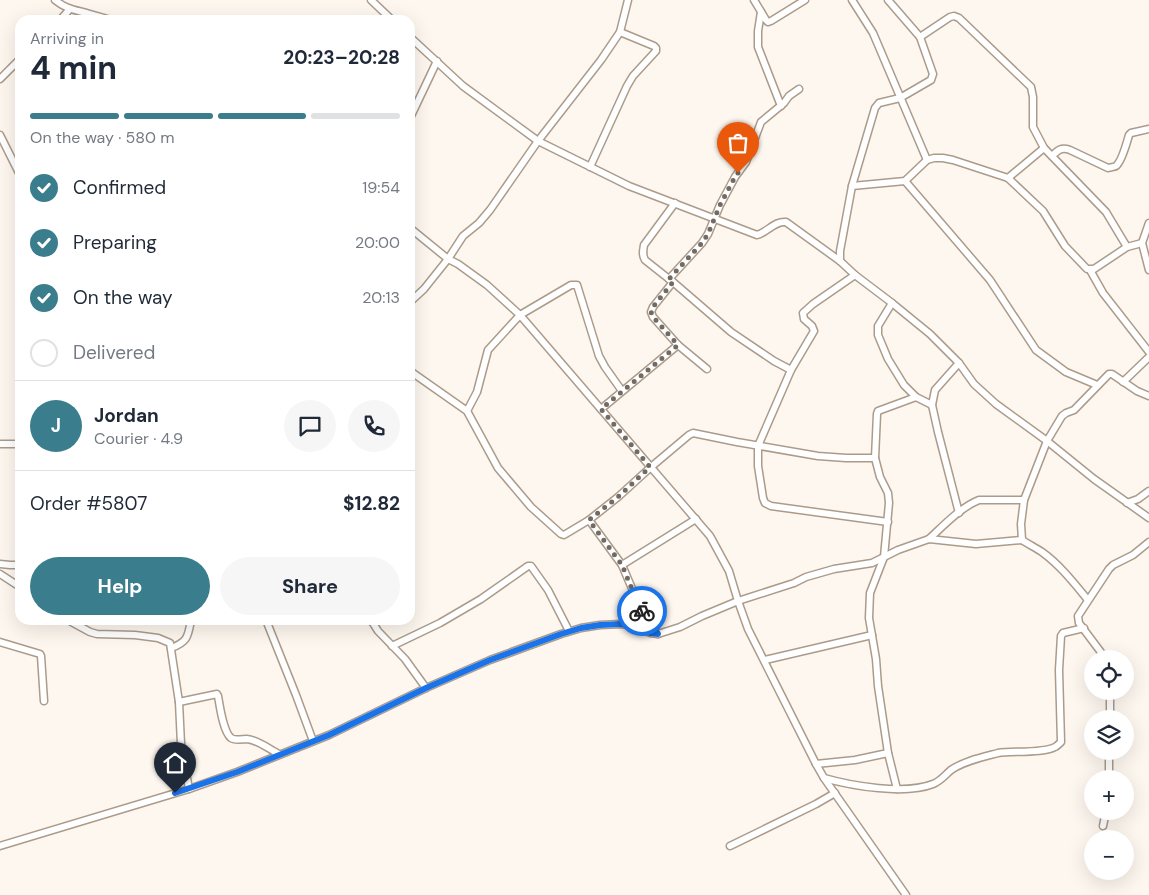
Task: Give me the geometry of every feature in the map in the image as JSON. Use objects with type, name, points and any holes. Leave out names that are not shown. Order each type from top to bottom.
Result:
[{"type":"street","points":[[55,0],[62,6],[94,15]]},
{"type":"street","points":[[371,0],[387,15]]},
{"type":"street","points":[[415,297],[448,259],[463,236],[490,210],[538,141],[601,60],[620,32],[628,0]]},
{"type":"street","points":[[754,0],[768,22],[805,0]]},
{"type":"street","points":[[852,0],[873,33],[927,160]]},
{"type":"street","points":[[840,261],[852,186],[875,108],[880,103],[900,98],[933,78],[920,37],[888,0]]},
{"type":"street","points":[[65,15],[70,9]]},
{"type":"street","points":[[761,12],[758,47],[781,106]]},
{"type":"street","points":[[920,37],[950,17],[959,18],[1031,87],[1033,126],[1044,148],[1106,212],[1127,247]]},
{"type":"street","points":[[590,167],[627,86],[656,51],[654,46],[620,32]]},
{"type":"street","points":[[415,41],[463,86],[538,141],[590,167],[629,186],[758,235],[778,222],[786,222],[840,261],[930,334],[959,363],[974,384],[996,404],[1047,441],[1094,479],[1149,518]]},
{"type":"street","points":[[415,107],[436,61]]},
{"type":"street","points":[[0,79],[15,63]]},
{"type":"street","points":[[707,369],[678,345],[653,317],[651,312],[671,280],[702,243],[735,177],[746,162],[760,122],[799,89]]},
{"type":"street","points":[[1052,156],[1059,149],[1064,148],[1108,168],[1112,167],[1117,165],[1129,134],[1149,129]]},
{"type":"street","points":[[1138,132],[1149,135]]},
{"type":"street","points":[[0,135],[15,165]]},
{"type":"street","points":[[1008,178],[1044,148]]},
{"type":"street","points":[[852,186],[905,181],[927,160],[942,158],[1008,178],[1043,211],[1065,246],[1086,269],[1090,270],[1102,292],[1149,352]]},
{"type":"street","points":[[905,181],[990,280],[1036,350],[1066,372],[1097,385]]},
{"type":"street","points":[[674,203],[644,245],[643,256],[645,260],[731,332],[791,370]]},
{"type":"street","points":[[1149,223],[1142,243],[1149,270]]},
{"type":"street","points":[[415,232],[448,259],[487,285],[520,315],[710,536],[729,570],[748,629],[816,764],[906,895]]},
{"type":"street","points":[[1090,270],[1127,247],[1142,243]]},
{"type":"street","points":[[855,275],[803,313],[804,319],[814,330],[791,370],[758,446],[758,466],[763,498],[765,503],[771,506],[888,522]]},
{"type":"street","points":[[467,411],[477,392],[488,350],[520,315],[574,284],[577,286],[599,356],[622,391]]},
{"type":"street","points":[[892,303],[878,326],[878,335],[888,359],[904,385],[916,397],[932,405]]},
{"type":"street","points":[[601,409],[678,345]]},
{"type":"street","points":[[1123,382],[1149,357]]},
{"type":"street","points":[[959,363],[935,390],[932,405],[959,513]]},
{"type":"street","points":[[1022,540],[1021,524],[1024,500],[1047,441],[1062,416],[1074,410],[1108,374],[1112,374],[1137,391],[1149,396]]},
{"type":"street","points":[[415,375],[467,411],[498,468],[532,507],[564,535],[589,520],[689,434],[693,433],[818,456],[875,458]]},
{"type":"street","points":[[897,789],[888,753],[869,618],[870,593],[884,557],[889,498],[880,477],[875,458],[878,411],[916,397]]},
{"type":"street","points":[[0,444],[15,444]]},
{"type":"street","points":[[1128,503],[1149,491]]},
{"type":"street","points":[[0,846],[237,772],[329,735],[426,688],[490,660],[569,631],[600,625],[621,624],[632,625],[650,633],[658,634],[680,627],[738,602],[819,573],[866,565],[898,550],[929,539],[959,513],[979,500],[1024,500]]},
{"type":"street","points":[[622,565],[696,519]]},
{"type":"street","points":[[589,520],[622,565],[639,606],[658,634]]},
{"type":"street","points":[[929,539],[976,544],[1022,540],[1042,552],[1057,565],[1088,600]]},
{"type":"street","points":[[1099,650],[1079,623],[1078,616],[1109,569],[1133,555],[1149,542]]},
{"type":"street","points":[[0,564],[15,566]]},
{"type":"street","points":[[392,646],[440,624],[481,599],[528,566],[531,566],[543,581],[569,631]]},
{"type":"street","points":[[1,577],[15,584]]},
{"type":"street","points":[[77,625],[97,634],[135,634],[170,643],[179,702],[181,744],[189,788]]},
{"type":"street","points":[[171,648],[180,645],[186,640],[190,625]]},
{"type":"street","points":[[268,625],[296,694],[312,741]]},
{"type":"street","points":[[374,625],[405,659],[426,688]]},
{"type":"street","points":[[824,778],[849,784],[897,789],[924,787],[935,784],[952,770],[967,762],[983,757],[1001,753],[1054,748],[1060,742],[1059,670],[1061,636],[1063,633],[1084,628]]},
{"type":"street","points":[[765,660],[872,635]]},
{"type":"street","points":[[0,642],[40,654],[44,701]]},
{"type":"street","points":[[179,702],[217,694],[226,730],[231,738],[248,739],[279,754]]},
{"type":"street","points":[[816,764],[855,760],[888,753]]},
{"type":"street","points":[[730,846],[835,793]]},
{"type":"street","points":[[1103,826],[1104,820]]},
{"type":"way so far","points":[[642,611],[622,565],[589,520],[618,497],[650,467],[601,409],[678,345],[653,317],[651,312],[673,282],[669,279],[708,234],[720,205],[738,173]]},
{"type":"route","points":[[175,793],[237,772],[329,735],[426,688],[490,660],[561,634],[581,628],[621,624],[632,625],[650,633],[658,634],[642,611]]}]
